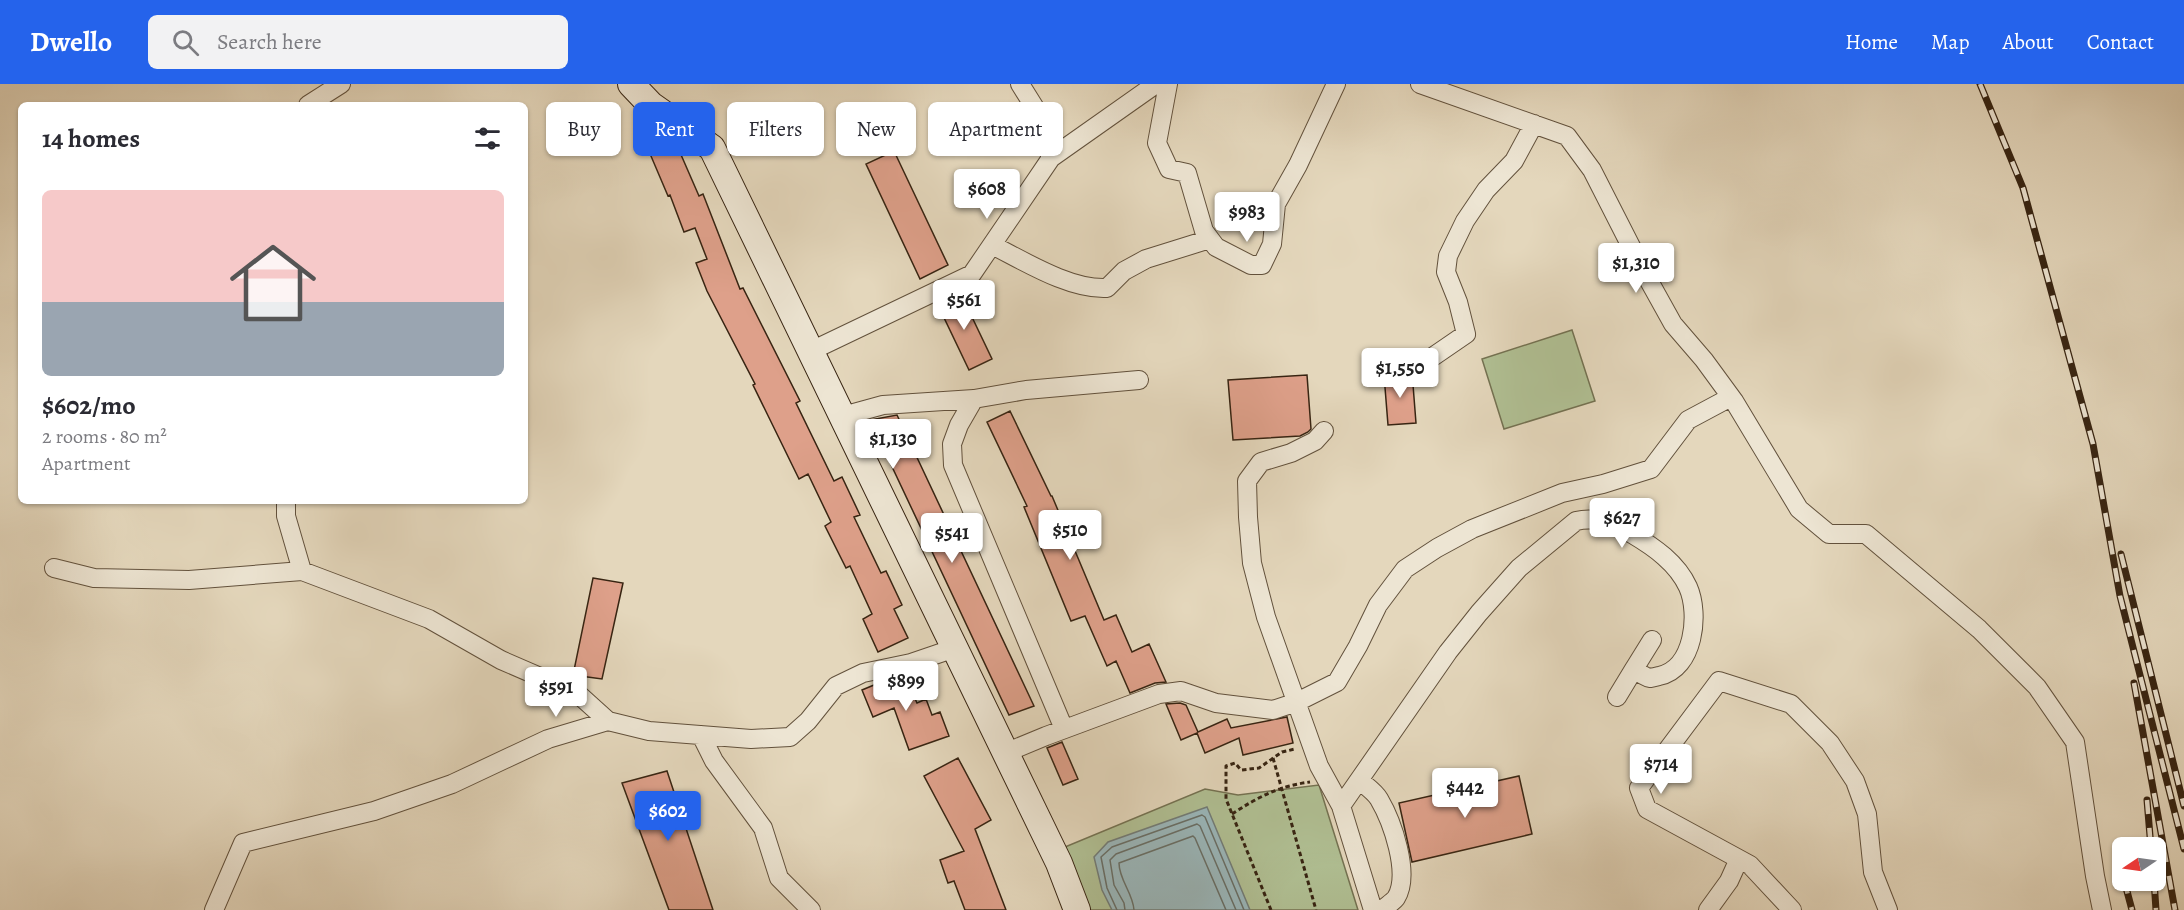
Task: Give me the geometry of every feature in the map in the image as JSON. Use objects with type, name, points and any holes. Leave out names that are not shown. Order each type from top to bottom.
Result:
[{"type":"street","points":[[313,102],[341,84]]},
{"type":"street","points":[[631,84],[651,105],[712,148],[1059,863],[1077,910]]},
{"type":"street","points":[[1020,84],[1035,108],[1051,158]]},
{"type":"street","points":[[811,351],[972,274],[1051,158],[1156,84]]},
{"type":"street","points":[[1168,84],[1156,143],[1169,169],[1187,173],[1204,231],[1216,247],[1251,265],[1262,265],[1272,244],[1276,204],[1298,165],[1336,84]]},
{"type":"street","points":[[1420,84],[1567,136],[1592,170],[1672,324],[1704,360],[1731,397],[1799,509],[1829,534],[1866,534],[1979,629],[2037,687],[2075,742],[2102,910]]},
{"type":"street","points":[[1383,364],[1431,358],[1466,334],[1458,302],[1446,272],[1448,256],[1465,221],[1486,190],[1514,161],[1534,124]]},
{"type":"street","points":[[992,245],[1052,275],[1095,288],[1107,288],[1124,271],[1146,259],[1210,238]]},
{"type":"street","points":[[843,416],[883,405],[974,399],[1026,390],[1139,381]]},
{"type":"street","points":[[1005,753],[1159,694],[1181,691],[1216,703],[1273,710],[1297,702],[1337,682],[1378,606],[1405,569],[1472,529],[1562,493],[1603,484],[1652,469],[1688,420],[1731,397]]},
{"type":"street","points":[[974,399],[959,425],[952,444],[953,465],[1064,729]]},
{"type":"street","points":[[1324,431],[1315,441],[1291,453],[1261,462],[1247,482],[1252,563],[1266,617],[1323,773],[1341,806],[1373,910]]},
{"type":"street","points":[[286,504],[286,516],[302,571]]},
{"type":"street","points":[[1341,806],[1448,652],[1479,613],[1519,568],[1576,521],[1588,518],[1597,519],[1642,539],[1666,558],[1681,574],[1688,588],[1694,605],[1694,620],[1691,639],[1680,663],[1675,670],[1666,675],[1650,678],[1634,669]]},
{"type":"street","points":[[54,568],[94,578],[189,580],[302,571],[429,619],[501,660],[577,693],[608,721],[649,731],[751,740],[790,737],[808,721],[836,686],[863,673],[911,663],[955,648]]},
{"type":"street","points":[[1617,697],[1652,640]]},
{"type":"street","points":[[1792,910],[1750,865],[1647,809],[1638,788],[1719,681],[1791,704],[1830,743],[1856,781],[1867,814],[1873,872],[1888,910]]},
{"type":"street","points":[[214,910],[243,843],[374,811],[452,784],[548,739],[608,721]]},
{"type":"street","points":[[701,735],[714,761],[763,828],[779,878],[811,910]]},
{"type":"street","points":[[1359,780],[1378,797],[1396,839],[1401,862],[1401,880],[1396,898],[1382,910]]},
{"type":"street","points":[[1708,910],[1729,881],[1739,859]]},
{"type":"path","points":[[1232,814],[1249,802],[1281,787],[1323,773],[1298,748],[1282,752],[1259,768],[1241,770],[1235,763],[1226,766],[1226,799],[1232,814],[1271,910]]},
{"type":"path","points":[[1273,758],[1316,910]]},
{"type":"green space","points":[[1572,330],[1595,401],[1504,429],[1482,359]]},
{"type":"green space","points":[[1319,785],[1358,910],[1077,910],[1065,847],[1205,789],[1238,795]]},
{"type":"water","points":[[1207,807],[1250,910],[1112,910],[1102,890],[1094,857],[1108,842]]},
{"type":"building","points":[[651,156],[682,156],[699,196],[703,194],[740,289],[743,288],[800,401],[796,403],[834,481],[842,477],[860,515],[854,517],[881,573],[886,571],[902,605],[894,609],[908,638],[878,652],[863,619],[872,614],[850,566],[846,568],[825,526],[831,522],[808,474],[799,479],[753,385],[755,384],[707,291],[696,263],[707,259],[695,228],[684,232],[670,195],[668,196]]},
{"type":"building","points":[[883,156],[896,156],[948,265],[920,279],[866,164]]},
{"type":"building","points":[[960,292],[992,359],[969,370],[937,303]]},
{"type":"building","points":[[1412,372],[1416,423],[1388,425],[1384,375]]},
{"type":"building","points":[[1307,375],[1311,429],[1308,432],[1300,436],[1233,440],[1228,380]]},
{"type":"building","points":[[1010,411],[1052,496],[1104,620],[1116,615],[1132,652],[1149,644],[1166,682],[1155,683],[1130,693],[1116,661],[1107,666],[1085,616],[1071,621],[1024,507],[1027,506],[987,422]]},
{"type":"building","points":[[897,415],[1034,706],[1009,715],[870,420]]},
{"type":"building","points":[[593,578],[623,583],[602,679],[573,675]]},
{"type":"building","points":[[905,676],[917,703],[926,699],[932,715],[940,712],[949,736],[909,750],[894,708],[873,717],[862,690],[886,680]]},
{"type":"building","points":[[1166,704],[1186,705],[1198,732],[1227,719],[1231,728],[1287,717],[1293,743],[1243,755],[1239,738],[1205,753],[1197,733],[1181,740]]},
{"type":"building","points":[[1062,742],[1078,779],[1063,785],[1047,748]]},
{"type":"building","points":[[958,758],[991,820],[975,829],[1006,910],[965,910],[954,881],[948,883],[940,860],[964,851],[924,776]]},
{"type":"building","points":[[667,771],[713,910],[669,910],[622,783]]},
{"type":"building","points":[[1519,776],[1532,834],[1412,862],[1399,803]]},
{"type":"railway","points":[[1980,84],[2023,188],[2093,444],[2120,596],[2184,849]]},
{"type":"railway","points":[[2121,554],[2184,806]]},
{"type":"railway","points":[[2134,683],[2175,910]]},
{"type":"railway","points":[[2147,800],[2150,837]]},
{"type":"railway","points":[[2127,891],[2132,910]]},
{"type":"railway","points":[[2155,891],[2156,910]]}]
